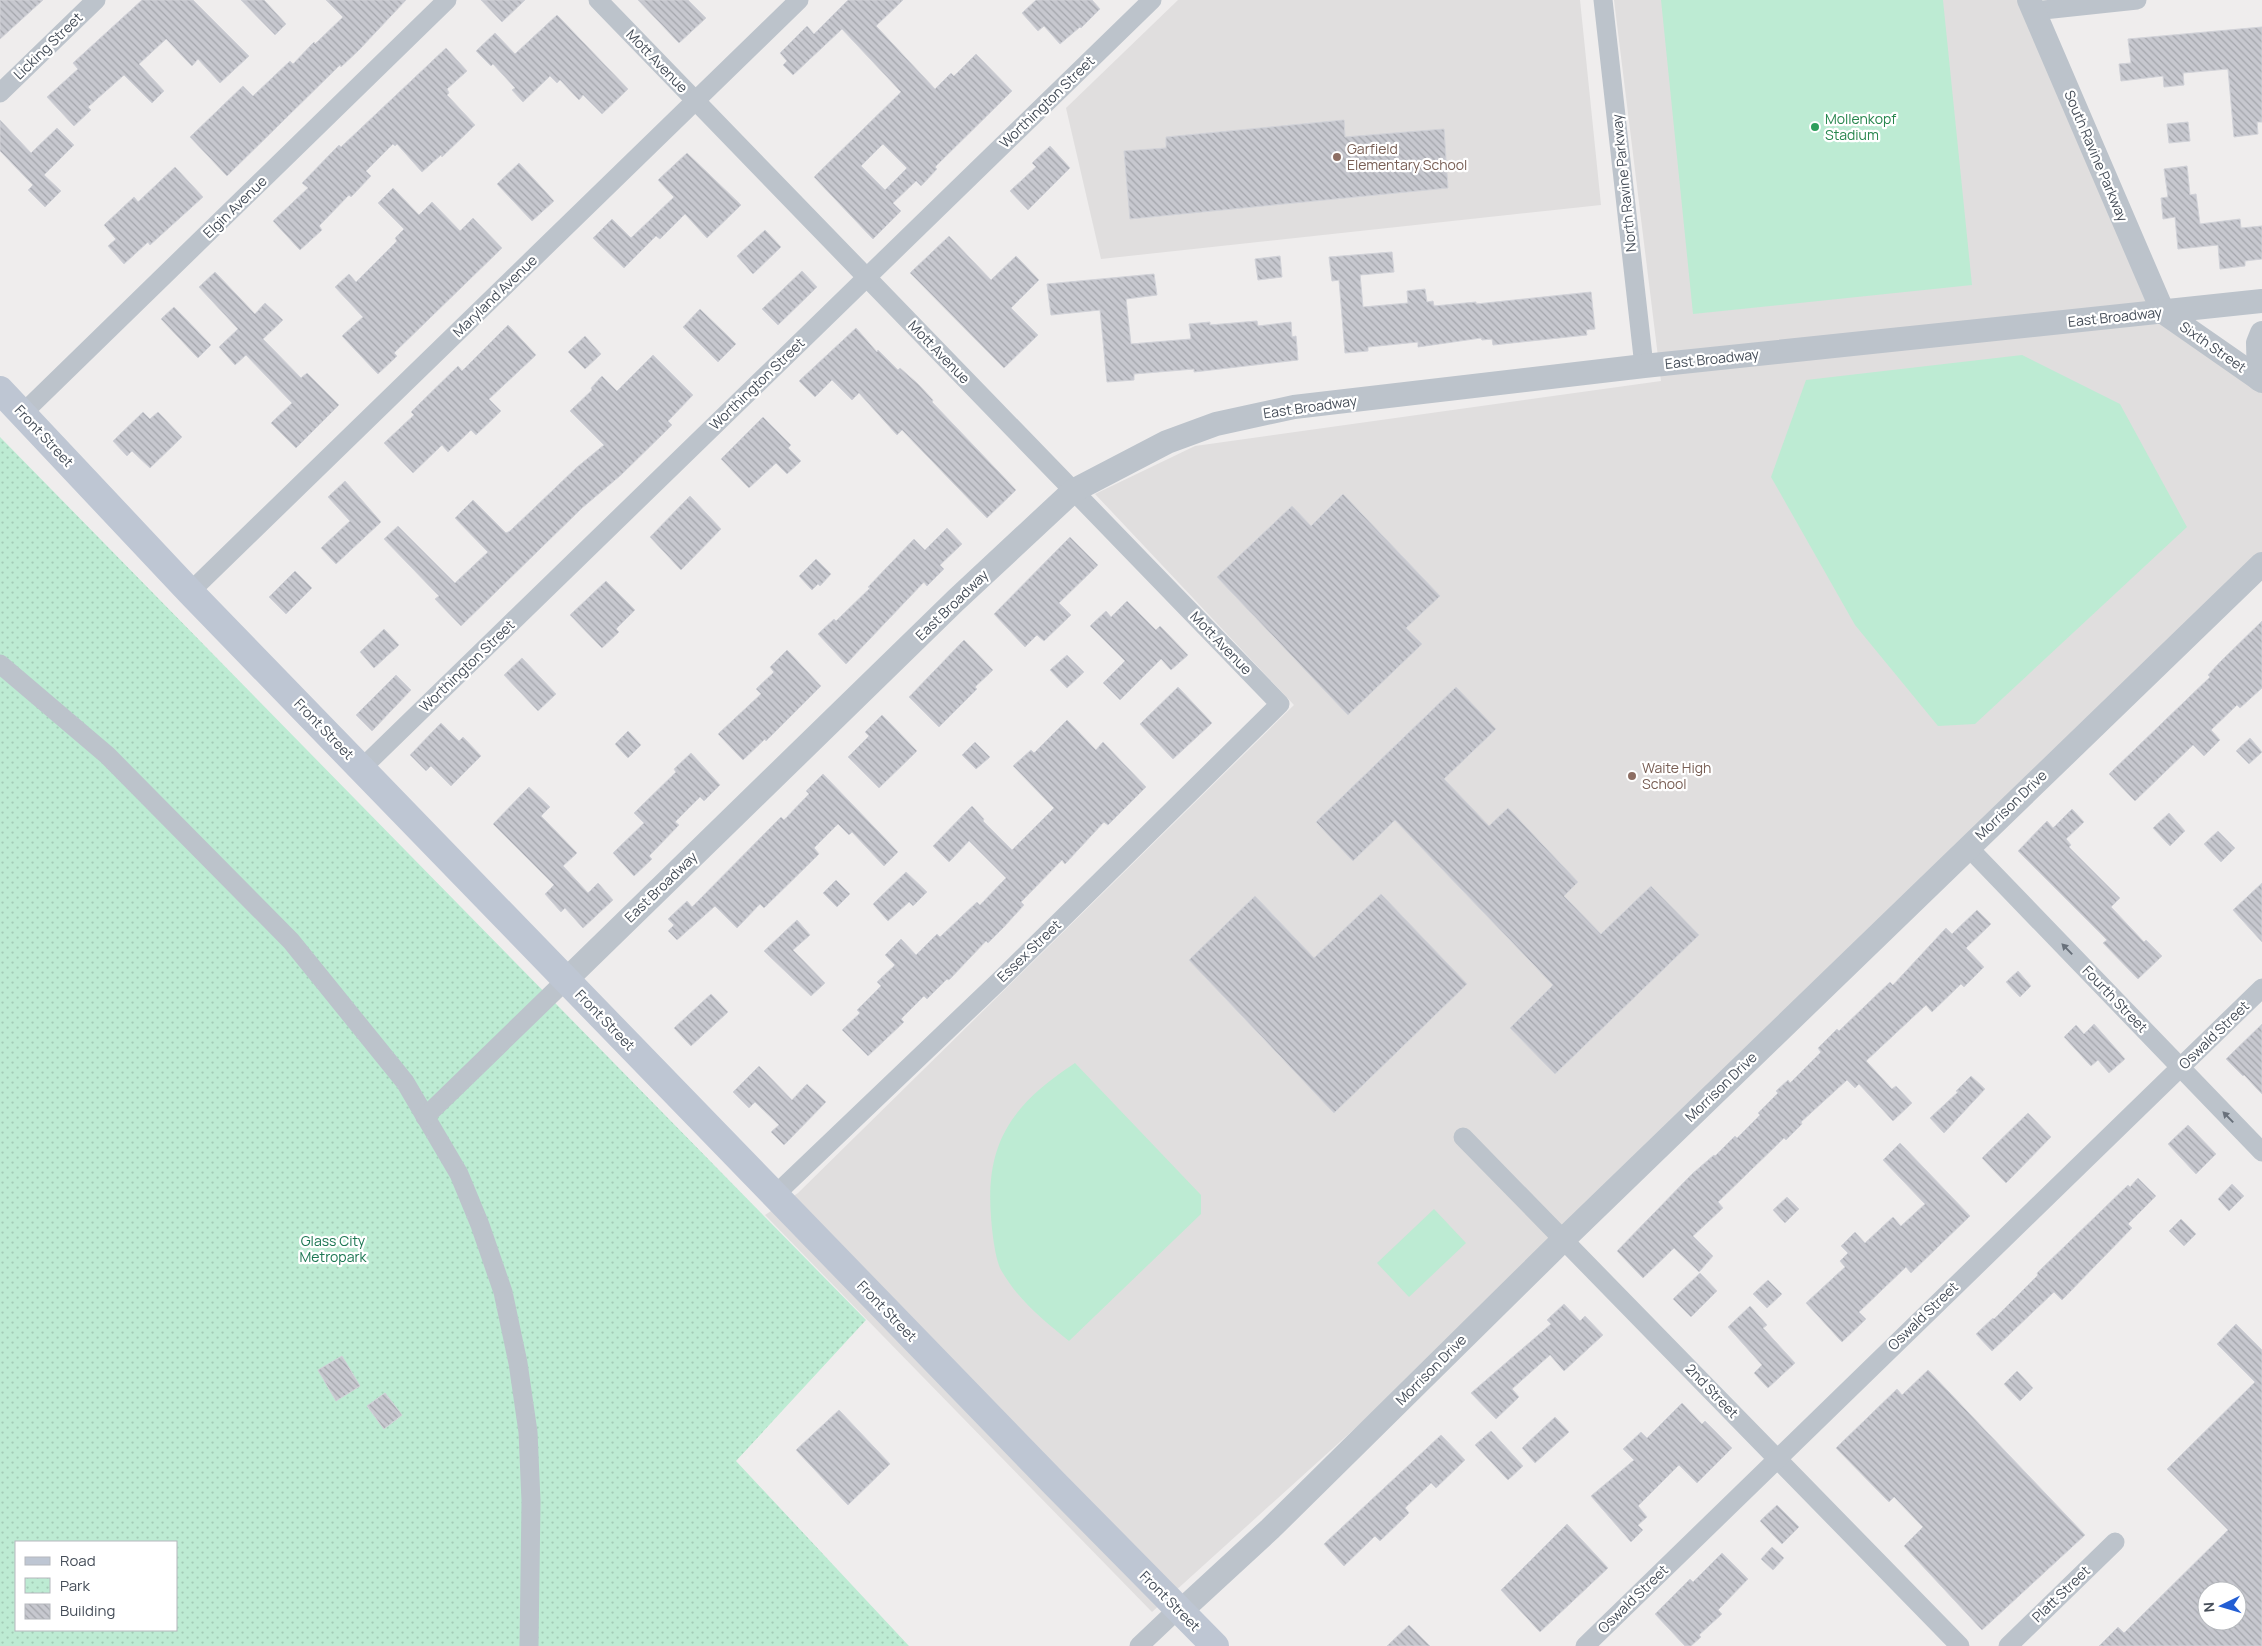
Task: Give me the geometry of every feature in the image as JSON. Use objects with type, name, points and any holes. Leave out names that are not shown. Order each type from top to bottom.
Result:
[{"type":"main road","name":"Front Street","points":[[0,390],[190,592],[776,1194],[1055,1484],[1216,1646]]},
{"type":"street","name":"Licking Street","points":[[0,93],[96,0]]},
{"type":"street","name":"Elgin Avenue","points":[[23,413],[447,0]]},
{"type":"street","name":"Mott Avenue","points":[[598,0],[1280,704]]},
{"type":"street","name":"Maryland Avenue","points":[[190,592],[799,0]]},
{"type":"street","name":"Worthington Street","points":[[362,768],[1152,0]]},
{"type":"street","name":"North Ravine Parkway","points":[[1604,0],[1644,366]]},
{"type":"street","points":[[2031,6],[2136,0]]},
{"type":"street","name":"South Ravine Parkway","points":[[2031,6],[2163,312]]},
{"type":"street","name":"East Broadway","points":[[566,980],[956,600],[1073,491],[1167,442],[1216,424],[1294,407],[1644,366],[2262,301]]},
{"type":"street","name":"Sixth Street","points":[[2163,312],[2260,380]]},
{"type":"street","points":[[2260,380],[2258,343],[2262,333]]},
{"type":"street","name":"Morrison Drive","points":[[1179,1610],[1270,1529],[1564,1239],[2262,564]]},
{"type":"street","points":[[0,664],[106,755],[291,941],[405,1082],[459,1174],[480,1226],[503,1292],[518,1363],[528,1432],[531,1501],[529,1646]]},
{"type":"street","name":"Essex Street","points":[[776,1194],[999,981],[1280,704]]},
{"type":"street","name":"Fourth Street","points":[[1968,847],[2262,1152]]},
{"type":"street","points":[[425,1117],[566,980]]},
{"type":"street","name":"Oswald Street","points":[[1585,1646],[2262,988]]},
{"type":"street","name":"2nd Street","points":[[1463,1137],[1960,1646]]},
{"type":"street","name":"Platt Street","points":[[2008,1646],[2115,1542]]},
{"type":"street","points":[[1139,1646],[1179,1610]]},
{"type":"shaded area","name":"Garfield Elementary School","points":[[1178,0],[1580,0],[1601,205],[1101,259],[1066,108]]},
{"type":"shaded area","name":"Waite High School","points":[[1614,0],[2029,0],[2163,312],[2262,381],[2262,564],[1564,1239],[1152,1612],[765,1215],[798,1193],[1294,705],[1095,494],[1195,446],[1661,381]]},
{"type":"green space","name":"Mollenkopf Stadium","points":[[1661,0],[1943,0],[1972,285],[1693,314]]},
{"type":"green space","points":[[2022,355],[2120,404],[2187,527],[1975,724],[1938,726],[1855,625],[1771,477],[1806,380]]},
{"type":"green space","name":"Glass City Metropark","points":[[0,437],[866,1320],[736,1461],[909,1646],[0,1646]]},
{"type":"green space","points":[[1075,1063],[1201,1195],[1201,1214],[1069,1341],[1023,1300],[1001,1270],[993,1237],[990,1190],[993,1167],[999,1146],[1008,1127],[1035,1094],[1053,1078]]},
{"type":"green space","points":[[1434,1209],[1466,1243],[1409,1297],[1377,1263]]},
{"type":"building","points":[[0,0],[43,0],[0,39]]},
{"type":"building","points":[[142,0],[193,0],[249,56],[220,83],[198,59],[192,66],[166,39],[139,64],[164,91],[152,103],[124,75],[88,107],[91,110],[74,126],[47,97],[78,69],[73,63]]},
{"type":"building","points":[[241,0],[264,0],[286,24],[275,35]]},
{"type":"building","points":[[326,0],[406,0],[359,50],[341,67],[340,65],[227,176],[190,137],[243,86],[253,96],[290,61],[293,64],[314,42],[315,44],[343,17]]},
{"type":"building","points":[[481,0],[525,0],[502,22]]},
{"type":"building","points":[[638,0],[688,0],[706,18],[679,43]]},
{"type":"building","points":[[848,0],[903,0],[876,26],[935,89],[951,73],[954,76],[976,54],[1012,91],[935,167],[937,169],[921,186],[916,181],[893,203],[901,211],[873,239],[814,177],[901,92],[842,29],[793,75],[783,65],[787,61],[780,53],[807,26],[814,34]],"holes":[[[883,144],[907,168],[885,190],[861,166]]]},
{"type":"building","points":[[1036,0],[1092,0],[1100,9],[1081,28],[1060,44],[1044,26],[1038,31],[1022,13]]},
{"type":"building","points":[[557,15],[628,89],[602,114],[583,95],[579,100],[560,80],[557,83],[550,76],[523,102],[512,90],[515,88],[493,64],[491,66],[476,51],[495,33],[515,54]]},
{"type":"building","points":[[2262,27],[2262,122],[2257,122],[2258,134],[2234,137],[2228,69],[2183,73],[2184,85],[2164,87],[2163,76],[2121,81],[2119,64],[2131,63],[2128,39]]},
{"type":"building","points":[[446,48],[467,71],[447,89],[449,93],[447,95],[475,125],[442,157],[441,155],[422,172],[397,144],[395,146],[393,144],[366,171],[371,176],[351,197],[349,195],[319,226],[322,230],[300,250],[273,221],[308,188],[302,183],[339,145],[341,147]]},
{"type":"building","points":[[0,120],[31,153],[57,128],[74,145],[44,175],[61,191],[45,207],[28,190],[33,185],[0,151]]},
{"type":"building","points":[[1344,120],[1345,137],[1444,129],[1448,188],[1130,219],[1124,151],[1166,148],[1166,137]]},
{"type":"building","points":[[2188,122],[2190,141],[2169,143],[2167,124]]},
{"type":"building","points":[[1050,146],[1070,168],[1028,210],[1010,191],[1036,167],[1032,163]]},
{"type":"building","points":[[687,153],[741,205],[707,238],[685,214],[660,239],[656,236],[624,268],[593,238],[612,219],[631,238],[674,197],[658,180]]},
{"type":"building","points":[[519,163],[554,201],[532,221],[497,184]]},
{"type":"building","points":[[2187,166],[2190,195],[2196,194],[2200,224],[2240,219],[2241,228],[2262,226],[2262,259],[2245,261],[2245,266],[2220,269],[2218,245],[2178,249],[2175,217],[2163,219],[2161,198],[2168,197],[2164,169]]},
{"type":"building","points":[[175,167],[203,197],[150,245],[148,242],[124,264],[108,246],[116,239],[104,225],[134,197],[138,202]]},
{"type":"building","points":[[393,188],[419,215],[432,202],[460,231],[473,218],[502,248],[394,353],[397,356],[378,374],[342,336],[363,317],[335,287],[349,274],[356,282],[397,241],[395,238],[404,229],[378,203]]},
{"type":"building","points":[[765,230],[781,247],[753,274],[737,256]]},
{"type":"building","points":[[949,236],[991,280],[1016,256],[1039,280],[1011,308],[1038,335],[1004,368],[910,273]]},
{"type":"building","points":[[1392,252],[1394,272],[1360,275],[1363,307],[1408,303],[1407,291],[1425,289],[1427,302],[1433,301],[1434,306],[1476,302],[1476,304],[1591,292],[1595,329],[1586,330],[1587,335],[1493,345],[1492,339],[1482,340],[1481,338],[1418,347],[1418,342],[1368,347],[1368,351],[1345,353],[1339,280],[1332,281],[1329,257]]},
{"type":"building","points":[[1280,256],[1282,277],[1258,280],[1255,259]]},
{"type":"building","points":[[802,271],[817,287],[778,325],[762,309]]},
{"type":"building","points":[[215,272],[255,314],[265,303],[283,320],[263,339],[301,378],[307,373],[339,405],[296,448],[271,423],[292,403],[246,355],[235,365],[219,347],[238,329],[199,287]]},
{"type":"building","points":[[1154,274],[1157,295],[1126,299],[1131,344],[1191,339],[1189,324],[1210,322],[1210,325],[1257,321],[1258,326],[1291,322],[1292,337],[1296,336],[1298,360],[1194,372],[1194,369],[1134,374],[1134,380],[1107,382],[1100,310],[1051,315],[1047,284]]},
{"type":"building","points":[[174,307],[211,345],[198,358],[161,319]]},
{"type":"building","points":[[700,309],[736,344],[718,362],[683,327]]},
{"type":"building","points":[[508,325],[536,355],[489,399],[501,411],[476,435],[471,430],[448,452],[442,445],[413,473],[384,443],[414,415],[411,412],[458,366],[462,371]]},
{"type":"building","points":[[856,328],[877,352],[878,350],[898,370],[900,368],[918,384],[933,400],[932,402],[1016,490],[987,518],[902,430],[897,435],[859,393],[852,400],[832,380],[815,397],[799,381]]},
{"type":"building","points":[[585,336],[601,354],[585,369],[568,352]]},
{"type":"building","points":[[653,355],[693,395],[668,421],[672,425],[621,475],[582,508],[461,626],[435,599],[439,596],[384,539],[398,526],[455,583],[488,552],[455,518],[473,500],[506,533],[510,531],[576,468],[604,445],[570,411],[592,390],[591,388],[602,376],[617,391]]},
{"type":"building","points":[[143,412],[150,419],[158,412],[182,437],[150,468],[132,451],[127,456],[113,441]]},
{"type":"building","points":[[763,417],[791,445],[788,448],[801,461],[787,474],[776,463],[749,488],[721,459]]},
{"type":"building","points":[[345,481],[381,522],[336,564],[321,548],[350,521],[328,497]]},
{"type":"building","points":[[1343,494],[1440,596],[1406,628],[1422,644],[1348,715],[1217,577],[1292,506],[1311,526]]},
{"type":"building","points":[[690,496],[721,529],[681,570],[650,537]]},
{"type":"building","points":[[947,528],[962,544],[940,565],[944,569],[927,586],[924,582],[846,664],[818,634],[834,619],[836,621],[870,588],[868,587],[914,539],[925,550]]},
{"type":"building","points":[[1070,537],[1098,565],[1059,603],[1071,615],[1044,641],[1037,635],[1025,647],[994,614]]},
{"type":"building","points":[[816,559],[831,574],[820,586],[818,584],[812,590],[799,576]]},
{"type":"building","points":[[295,571],[312,588],[286,614],[269,597]]},
{"type":"building","points":[[606,581],[635,610],[616,629],[619,632],[602,648],[570,615]]},
{"type":"building","points":[[1127,601],[1156,630],[1160,626],[1188,655],[1171,670],[1161,659],[1120,700],[1103,683],[1125,661],[1090,626],[1106,611],[1111,617]]},
{"type":"building","points":[[2262,621],[2262,688],[2240,708],[2237,705],[2211,730],[2220,740],[2204,756],[2193,745],[2135,801],[2109,774],[2210,677],[2208,675],[2220,662]]},
{"type":"building","points":[[384,629],[399,645],[374,668],[360,652]]},
{"type":"building","points":[[964,640],[993,670],[939,727],[909,697]]},
{"type":"building","points":[[787,650],[821,686],[766,741],[765,739],[743,760],[718,734],[761,694],[756,689],[774,672],[770,667]]},
{"type":"building","points":[[1067,655],[1084,672],[1067,688],[1050,670]]},
{"type":"building","points":[[522,658],[556,694],[538,711],[504,675]]},
{"type":"building","points":[[396,675],[411,690],[372,731],[356,715]]},
{"type":"building","points":[[1178,687],[1212,723],[1173,759],[1140,724]]},
{"type":"building","points":[[1456,687],[1496,729],[1444,779],[1489,826],[1508,808],[1578,882],[1564,896],[1601,934],[1651,886],[1699,935],[1555,1074],[1510,1028],[1553,985],[1395,820],[1353,861],[1316,822]]},
{"type":"building","points":[[882,715],[917,751],[879,788],[848,757],[869,736],[865,732]]},
{"type":"building","points":[[1067,720],[1096,750],[1103,742],[1146,787],[1108,825],[1104,822],[1065,864],[1062,860],[1021,902],[1024,905],[1003,928],[988,943],[986,941],[949,980],[947,979],[927,999],[924,996],[901,1019],[904,1022],[868,1056],[842,1030],[860,1013],[857,1010],[881,986],[877,982],[895,965],[885,955],[901,939],[916,955],[937,934],[940,937],[977,902],[980,905],[1006,878],[969,841],[949,862],[933,846],[972,806],[984,819],[983,821],[1012,850],[1054,808],[1013,766],[1031,750],[1034,753]]},
{"type":"building","points":[[441,723],[459,741],[463,737],[481,756],[451,786],[431,766],[426,771],[410,755]]},
{"type":"building","points":[[628,731],[641,745],[628,758],[615,744]]},
{"type":"building","points":[[2250,738],[2262,752],[2249,764],[2236,751]]},
{"type":"building","points":[[975,742],[990,757],[976,769],[962,755]]},
{"type":"building","points":[[691,753],[720,785],[704,801],[700,797],[675,822],[679,825],[649,856],[652,859],[634,876],[613,853],[644,823],[634,813],[676,772],[674,769]]},
{"type":"building","points":[[823,774],[898,852],[884,866],[852,832],[849,835],[838,824],[814,848],[819,854],[764,908],[760,904],[737,928],[715,906],[677,940],[668,931],[674,925],[668,919],[687,901],[692,907],[781,817],[784,820],[809,794],[806,791]]},
{"type":"building","points":[[529,787],[550,807],[541,816],[577,853],[563,866],[588,893],[598,883],[613,900],[583,928],[565,908],[561,912],[545,894],[554,885],[493,824]]},
{"type":"building","points":[[2072,809],[2084,822],[2066,839],[2071,845],[2069,847],[2120,898],[2111,907],[2144,942],[2146,940],[2162,956],[2138,979],[2103,943],[2107,940],[2018,851],[2047,821],[2053,828]]},
{"type":"building","points":[[2169,813],[2185,831],[2170,846],[2153,828]]},
{"type":"building","points":[[2218,831],[2235,848],[2221,862],[2204,844]]},
{"type":"building","points":[[906,872],[927,892],[913,906],[909,902],[888,921],[873,904]]},
{"type":"building","points":[[836,880],[850,894],[837,907],[823,893]]},
{"type":"building","points":[[2262,883],[2262,942],[2233,910]]},
{"type":"building","points":[[1381,894],[1467,984],[1334,1113],[1189,960],[1255,896],[1314,958]]},
{"type":"building","points":[[1977,910],[1991,924],[1966,948],[1984,967],[1964,987],[1961,984],[1932,1012],[1926,1005],[1866,1061],[1892,1089],[1896,1086],[1912,1103],[1893,1121],[1859,1084],[1855,1088],[1847,1080],[1801,1122],[1802,1124],[1786,1140],[1784,1138],[1718,1202],[1723,1208],[1693,1236],[1713,1256],[1699,1272],[1674,1248],[1643,1278],[1617,1251],[1692,1174],[1715,1156],[1735,1136],[1737,1138],[1760,1115],[1758,1113],[1778,1093],[1776,1091],[1788,1080],[1790,1083],[1821,1052],[1818,1048],[1837,1029],[1839,1031],[1890,982],[1893,985],[1946,928],[1952,934]]},
{"type":"building","points":[[797,920],[810,935],[793,950],[825,983],[811,996],[764,951]]},
{"type":"building","points":[[2018,971],[2031,986],[2020,997],[2006,982]]},
{"type":"building","points":[[711,994],[728,1012],[691,1046],[674,1028]]},
{"type":"building","points":[[2094,1024],[2125,1059],[2109,1073],[2098,1060],[2091,1066],[2064,1037],[2076,1025],[2084,1034]]},
{"type":"building","points":[[2262,1024],[2262,1094],[2226,1059]]},
{"type":"building","points":[[759,1066],[792,1100],[807,1084],[826,1102],[784,1145],[771,1132],[779,1125],[755,1102],[749,1108],[733,1092]]},
{"type":"building","points":[[1971,1076],[1985,1089],[1944,1133],[1930,1118],[1958,1092],[1956,1091]]},
{"type":"building","points":[[2028,1113],[2051,1137],[2006,1183],[1982,1158]]},
{"type":"building","points":[[2188,1125],[2216,1154],[2196,1174],[2168,1144]]},
{"type":"building","points":[[1900,1143],[1970,1216],[1911,1273],[1906,1267],[1859,1312],[1866,1319],[1842,1342],[1806,1303],[1845,1267],[1840,1261],[1848,1253],[1841,1246],[1855,1232],[1865,1243],[1893,1217],[1901,1226],[1925,1204],[1883,1160]]},
{"type":"building","points":[[2138,1178],[2156,1196],[2128,1224],[2132,1228],[2062,1300],[2054,1292],[1992,1351],[1976,1334],[1994,1319],[2038,1275],[2037,1273],[2128,1185],[2130,1187]]},
{"type":"building","points":[[2232,1184],[2244,1196],[2229,1211],[2218,1199]]},
{"type":"building","points":[[1787,1197],[1799,1209],[1785,1223],[1773,1210]]},
{"type":"building","points":[[2181,1219],[2196,1234],[2184,1246],[2169,1231]]},
{"type":"building","points":[[1700,1273],[1717,1291],[1691,1317],[1673,1299]]},
{"type":"building","points":[[1768,1280],[1782,1294],[1767,1308],[1753,1294]]},
{"type":"building","points":[[1564,1304],[1580,1321],[1585,1316],[1603,1335],[1564,1371],[1550,1355],[1512,1389],[1519,1397],[1496,1419],[1471,1393],[1551,1324],[1547,1320]]},
{"type":"building","points":[[1750,1306],[1767,1325],[1763,1328],[1795,1363],[1768,1388],[1754,1373],[1762,1365],[1728,1327]]},
{"type":"building","points":[[2236,1324],[2262,1350],[2262,1646],[2099,1646],[2118,1627],[2124,1633],[2228,1530],[2167,1469],[2255,1382],[2217,1344]]},
{"type":"building","points":[[342,1356],[360,1386],[336,1401],[318,1370]]},
{"type":"building","points":[[1928,1370],[2085,1535],[1982,1630],[1904,1546],[1923,1527],[1894,1497],[1889,1502],[1836,1448],[1897,1389],[1902,1395]]},
{"type":"building","points":[[2017,1371],[2033,1388],[2020,1401],[2004,1384]]},
{"type":"building","points":[[385,1393],[402,1415],[384,1429],[367,1406]]},
{"type":"building","points":[[1682,1403],[1702,1424],[1705,1421],[1732,1448],[1697,1483],[1679,1465],[1638,1506],[1647,1517],[1638,1525],[1643,1530],[1631,1542],[1591,1496],[1634,1460],[1623,1449],[1641,1432],[1647,1438]]},
{"type":"building","points":[[839,1410],[890,1464],[848,1505],[796,1450]]},
{"type":"building","points":[[1555,1417],[1569,1432],[1535,1463],[1522,1448]]},
{"type":"building","points":[[1491,1431],[1523,1466],[1508,1480],[1475,1445]]},
{"type":"building","points":[[1441,1435],[1465,1460],[1436,1488],[1431,1483],[1405,1508],[1409,1513],[1380,1541],[1375,1536],[1344,1566],[1324,1544]]},
{"type":"building","points":[[1777,1505],[1799,1527],[1782,1544],[1760,1521]]},
{"type":"building","points":[[1567,1524],[1608,1568],[1540,1632],[1501,1590]]},
{"type":"building","points":[[1772,1547],[1784,1558],[1773,1570],[1761,1559]]},
{"type":"building","points":[[1722,1553],[1748,1579],[1718,1610],[1722,1614],[1699,1635],[1701,1637],[1691,1646],[1685,1646],[1655,1614],[1690,1579],[1693,1582]]},
{"type":"building","points":[[1409,1625],[1430,1646],[1387,1646]]},
{"type":"place","name":"Mollenkopf Stadium","points":[[1815,127]]},
{"type":"place","name":"Garfield Elementary School","points":[[1337,157]]},
{"type":"place","name":"Waite High School","points":[[1632,776]]}]
